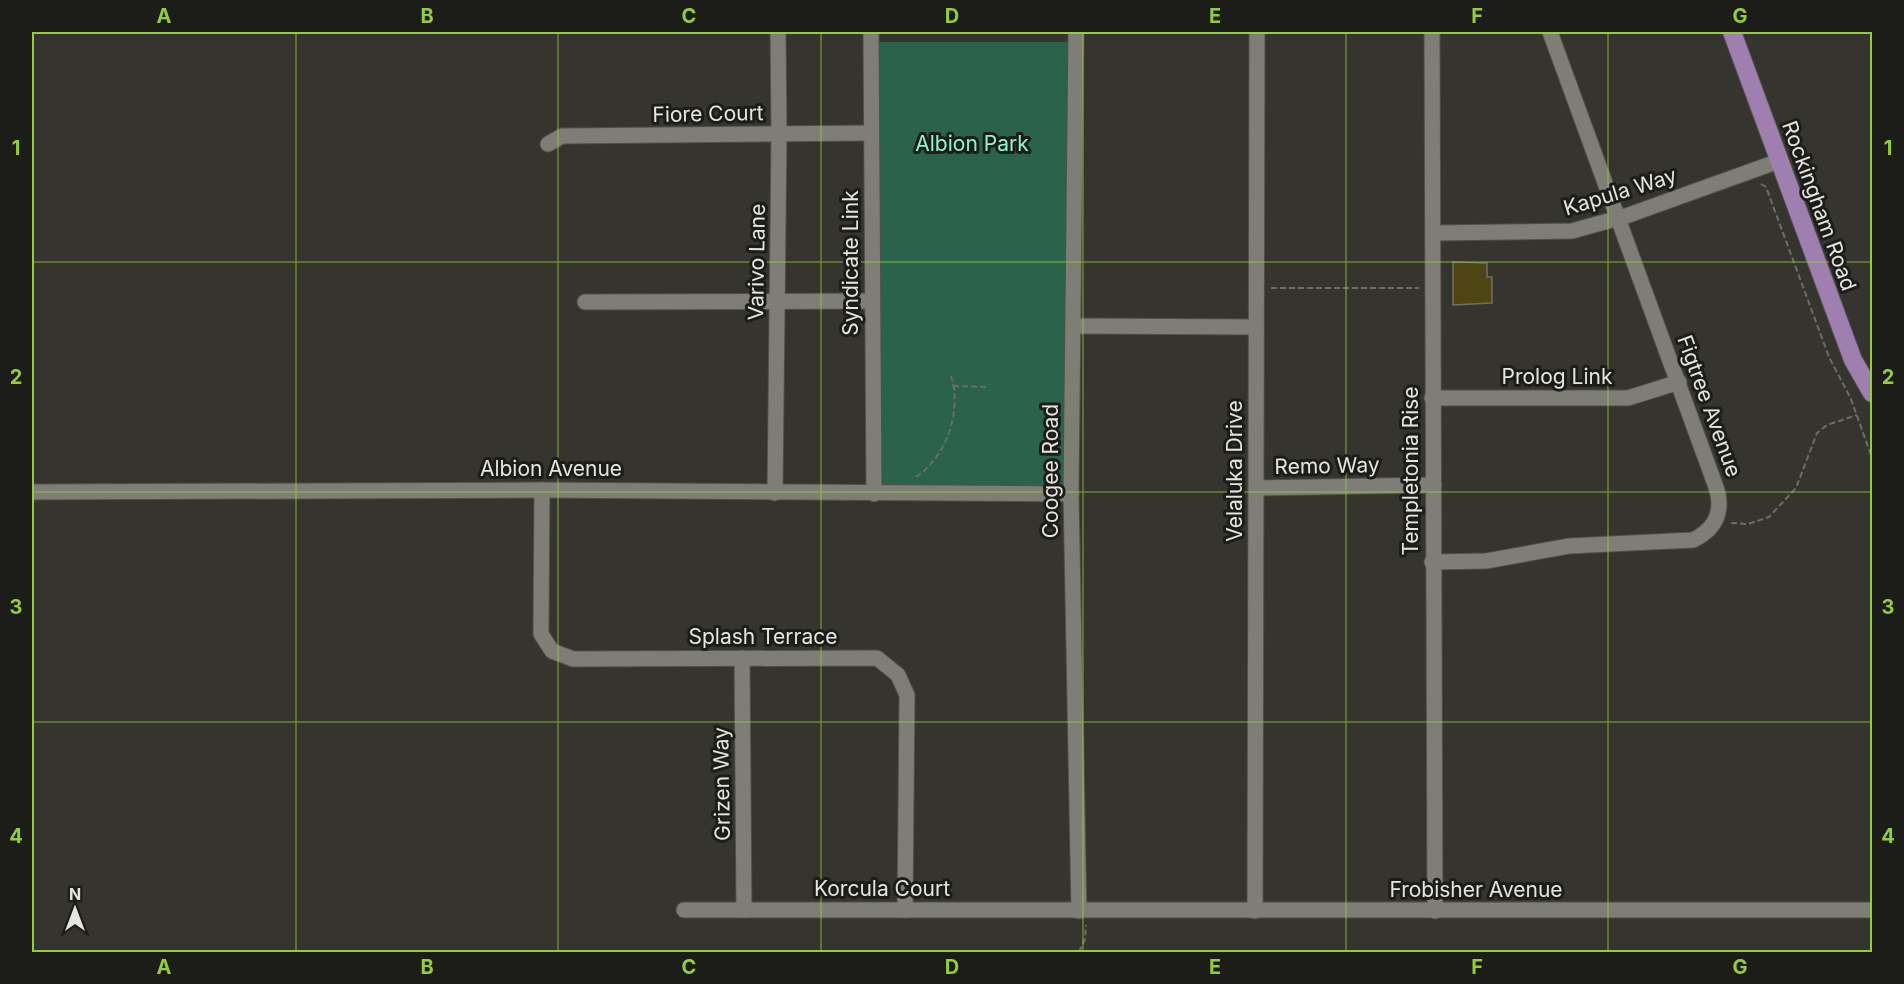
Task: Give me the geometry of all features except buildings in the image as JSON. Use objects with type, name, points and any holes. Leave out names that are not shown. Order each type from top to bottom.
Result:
[{"type":"main road","name":"Rockingham Road","points":[[1732,32],[1852,360],[1872,393]]},
{"type":"street","name":"Varivo Lane","points":[[775,493],[778,32]]},
{"type":"street","name":"Syndicate Link","points":[[871,32],[874,494]]},
{"type":"street","name":"Coogee Road","points":[[1076,32],[1071,494],[1083,910]]},
{"type":"street","name":"Velaluka Drive","points":[[1255,911],[1257,32]]},
{"type":"street","name":"Templetonia Rise","points":[[1432,32],[1434,485],[1432,562],[1435,911]]},
{"type":"street","name":"Figtree Avenue","points":[[1550,32],[1719,495],[1717,520]]},
{"type":"street","name":"Fiore Court","points":[[548,144],[562,136],[871,133]]},
{"type":"street","name":"Kapula Way","points":[[1433,233],[1558,232],[1619,218],[1779,161]]},
{"type":"street","points":[[585,302],[872,301]]},
{"type":"street","points":[[1073,326],[1256,327]]},
{"type":"street","name":"Prolog Link","points":[[1432,398],[1628,398],[1679,382]]},
{"type":"street","name":"Remo Way","points":[[1256,488],[1434,485]]},
{"type":"street","name":"Albion Avenue","points":[[32,492],[542,489],[874,494],[1071,494]]},
{"type":"street","name":"Splash Terrace","points":[[542,489],[541,634],[552,651],[573,658],[877,658],[898,675],[907,695],[905,910]]},
{"type":"street","points":[[1432,562],[1486,561],[1569,546],[1682,542],[1702,536],[1717,520]]},
{"type":"street","name":"Grizen Way","points":[[742,658],[744,910]]},
{"type":"street","name":"Korcula Court","points":[[684,910],[1083,910]]},
{"type":"street","name":"Frobisher Avenue","points":[[1083,910],[1872,910]]},
{"type":"path","points":[[1756,183],[1766,187],[1829,357],[1857,415],[1872,459]]},
{"type":"path","points":[[1256,288],[1433,288]]},
{"type":"path","points":[[914,479],[930,465],[946,441],[952,424],[954,386],[951,375]]},
{"type":"path","points":[[954,386],[989,387]]},
{"type":"path","points":[[1717,520],[1748,524],[1769,517],[1796,488],[1817,434],[1827,426],[1857,415]]},
{"type":"path","points":[[1079,952],[1085,939],[1083,910]]},
{"type":"green space","name":"Albion Park","points":[[871,42],[1076,42],[1071,494],[874,494]]}]
